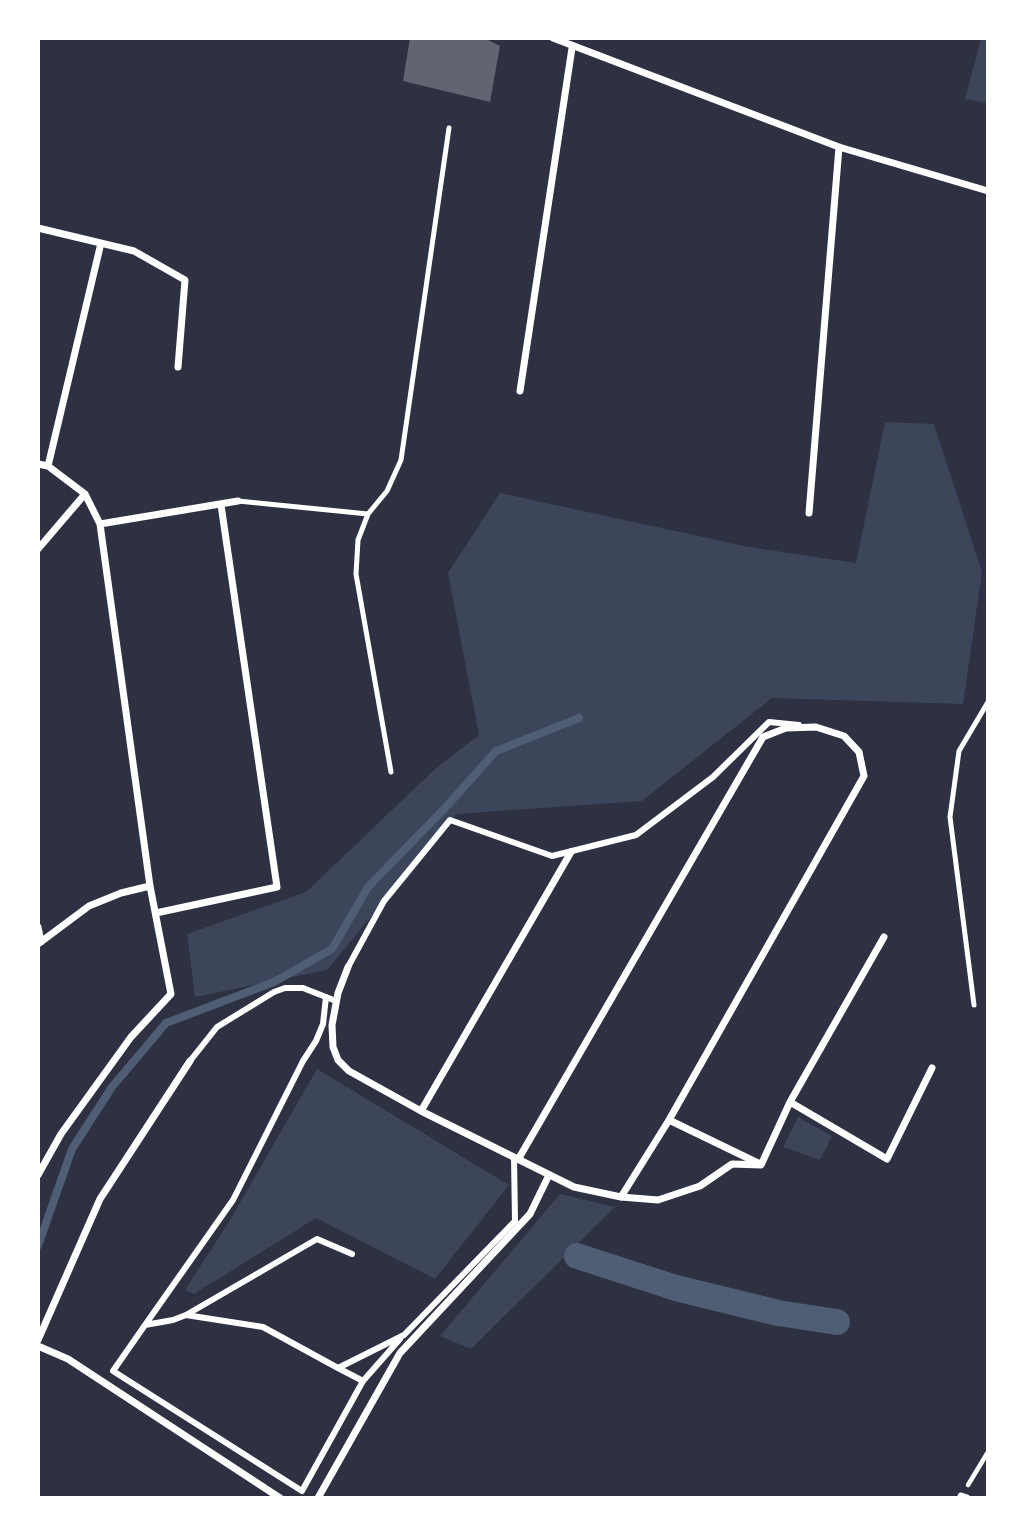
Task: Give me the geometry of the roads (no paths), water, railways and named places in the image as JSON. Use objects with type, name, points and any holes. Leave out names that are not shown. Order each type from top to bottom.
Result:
[{"type":"street","points":[[553,38],[572,48],[839,147],[988,191]]},
{"type":"street","points":[[520,391],[572,48]]},
{"type":"street","points":[[808,513],[839,147]]},
{"type":"street","points":[[38,228],[134,251],[185,280],[178,367]]},
{"type":"street","points":[[48,466],[102,243]]},
{"type":"street","points":[[38,464],[48,466],[85,494],[100,524],[150,886],[171,994],[131,1037],[61,1134],[38,1175]]},
{"type":"street","points":[[38,549],[85,494]]},
{"type":"street","points":[[100,524],[239,501]]},
{"type":"street","points":[[156,913],[277,887],[221,505]]},
{"type":"street","points":[[621,1197],[669,1119],[864,776],[859,752],[844,736],[816,727],[769,722],[713,777],[636,835],[552,856],[450,820],[384,901],[348,967],[336,1001],[332,1026],[333,1048],[338,1060],[349,1071],[421,1111],[574,1188],[621,1197],[658,1200],[700,1186],[732,1164],[761,1165]]},
{"type":"street","points":[[326,998],[323,1024],[316,1041],[303,1061],[233,1200],[113,1371],[302,1491],[363,1381],[515,1221],[517,1158],[763,737],[786,728],[816,727]]},
{"type":"street","points":[[421,1111],[571,852]]},
{"type":"street","points":[[38,927],[40,943],[89,906],[121,893],[150,886]]},
{"type":"street","points":[[761,1165],[790,1102],[884,937]]},
{"type":"street","points":[[38,1340],[100,1199],[190,1061],[217,1027],[285,988],[303,988],[336,1001]]},
{"type":"street","points":[[790,1102],[887,1159],[932,1069]]},
{"type":"street","points":[[669,1119],[761,1165]]},
{"type":"street","points":[[318,1497],[400,1353],[530,1214],[549,1175]]},
{"type":"street","points":[[145,1325],[173,1321],[186,1315],[317,1239],[352,1254]]},
{"type":"street","points":[[186,1315],[263,1327],[363,1381]]},
{"type":"street","points":[[338,1368],[404,1335]]},
{"type":"street","points":[[38,1346],[68,1359],[280,1497]]},
{"type":"lane","points":[[391,772],[356,574],[358,540],[368,514],[387,491],[401,460],[449,128]]},
{"type":"lane","points":[[239,501],[368,514]]},
{"type":"lane","points":[[974,1005],[950,817],[959,751],[988,702]]},
{"type":"waterway","points":[[38,1246],[72,1149],[112,1087],[166,1023],[274,982],[332,949],[368,887],[496,751],[579,718]]},
{"type":"waterway","points":[[577,1256],[676,1288],[778,1313],[837,1322]]}]
